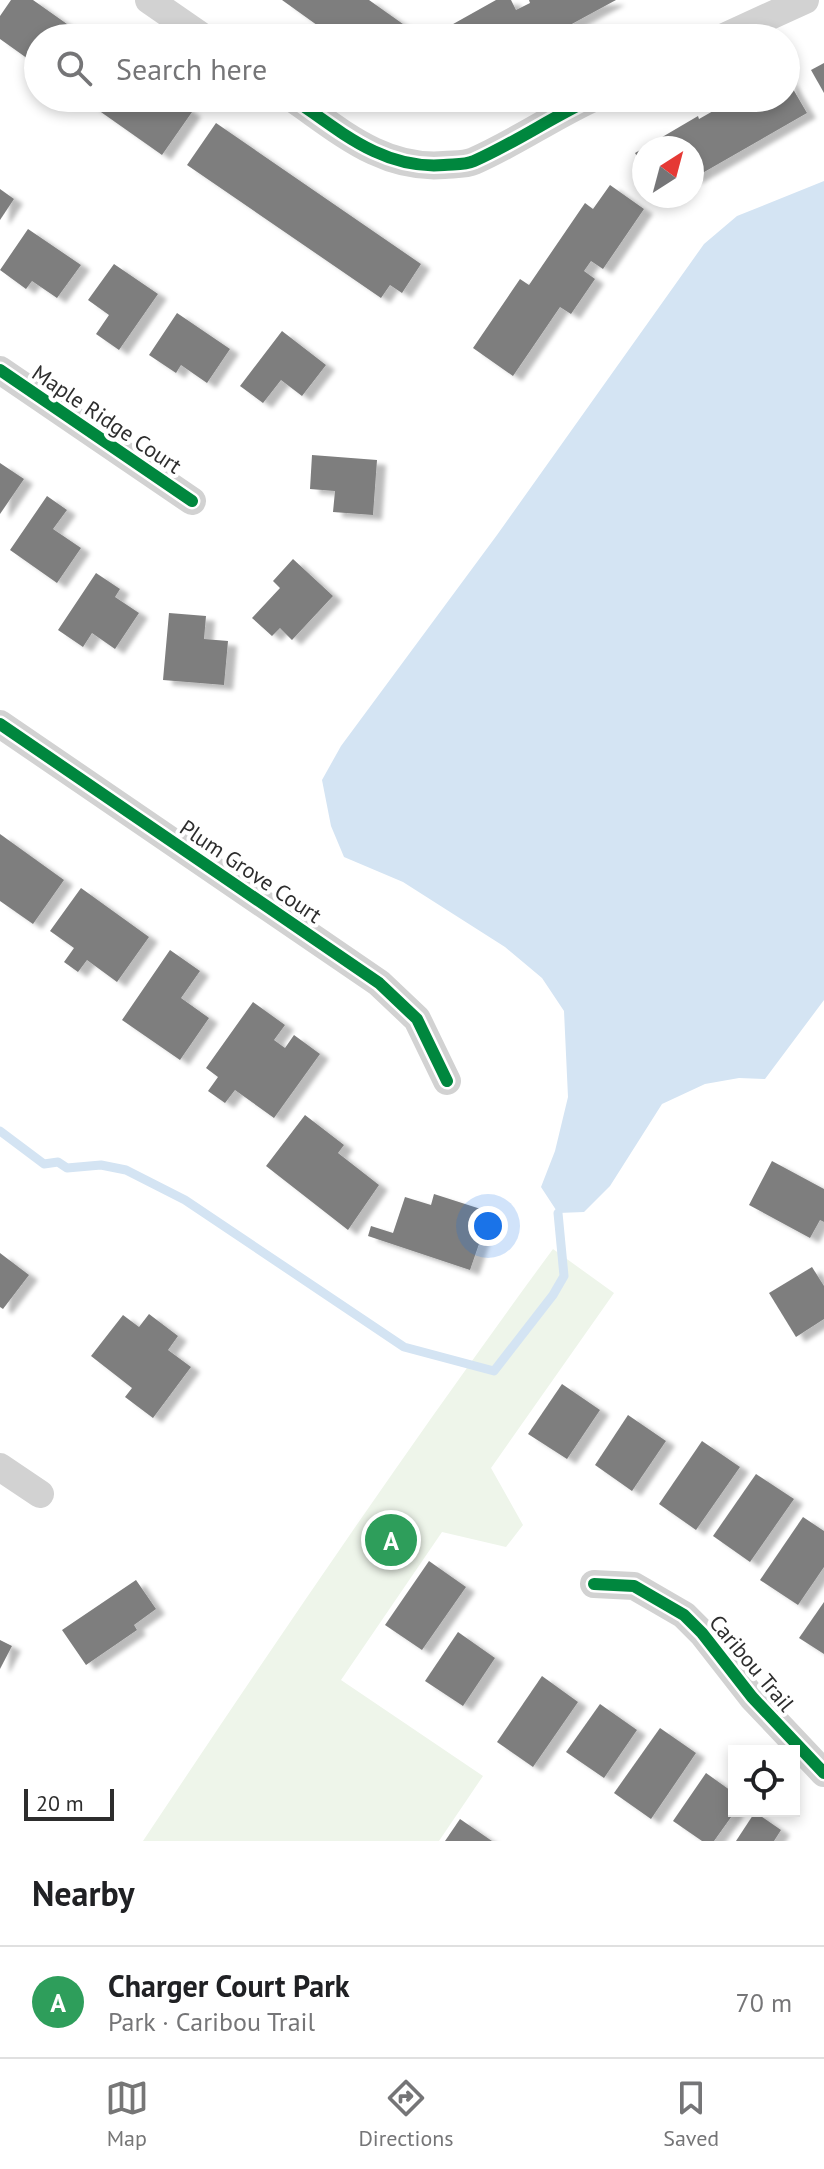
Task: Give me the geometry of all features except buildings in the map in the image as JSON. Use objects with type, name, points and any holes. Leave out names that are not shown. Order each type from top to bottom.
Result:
[{"type":"street","points":[[149,0],[184,24]]},
{"type":"street","points":[[753,24],[805,0]]},
{"type":"street","points":[[313,112],[361,145],[403,164],[432,166],[470,163],[563,112]]},
{"type":"street","name":"Maple Ridge Court","points":[[0,370],[192,501]]},
{"type":"street","name":"Plum Grove Court","points":[[0,724],[379,983],[417,1019],[447,1081]]},
{"type":"street","points":[[0,1467],[40,1494]]},
{"type":"street","name":"Caribou Trail","points":[[594,1584],[634,1586],[684,1615],[762,1709],[824,1773]]},
{"type":"shaded area","points":[[553,1249],[614,1293],[491,1468],[523,1525],[506,1547],[442,1532],[341,1680],[483,1776],[439,1841],[143,1841],[345,1542]]},
{"type":"water","points":[[824,181],[824,1000],[765,1079],[739,1078],[705,1084],[662,1104],[610,1186],[584,1212],[558,1213],[541,1187],[555,1151],[568,1097],[564,1011],[542,978],[505,947],[403,882],[344,857],[331,826],[322,780],[341,746],[497,535],[704,244],[737,216]]},
{"type":"waterway","points":[[0,1131],[44,1164],[58,1162],[67,1168],[101,1165],[126,1170],[185,1200],[404,1347],[494,1371],[553,1295],[564,1276],[558,1213]]},
{"type":"cycle path","points":[[312,112],[363,146],[382,155],[422,165],[474,161],[565,112]]},
{"type":"cycle path","points":[[0,370],[192,501]]},
{"type":"cycle path","points":[[0,724],[379,983],[417,1019],[447,1081]]},
{"type":"cycle path","points":[[594,1584],[634,1586],[684,1615],[752,1697],[824,1773]]},
{"type":"place","name":"Charger Court Park","points":[[391,1540]]}]
